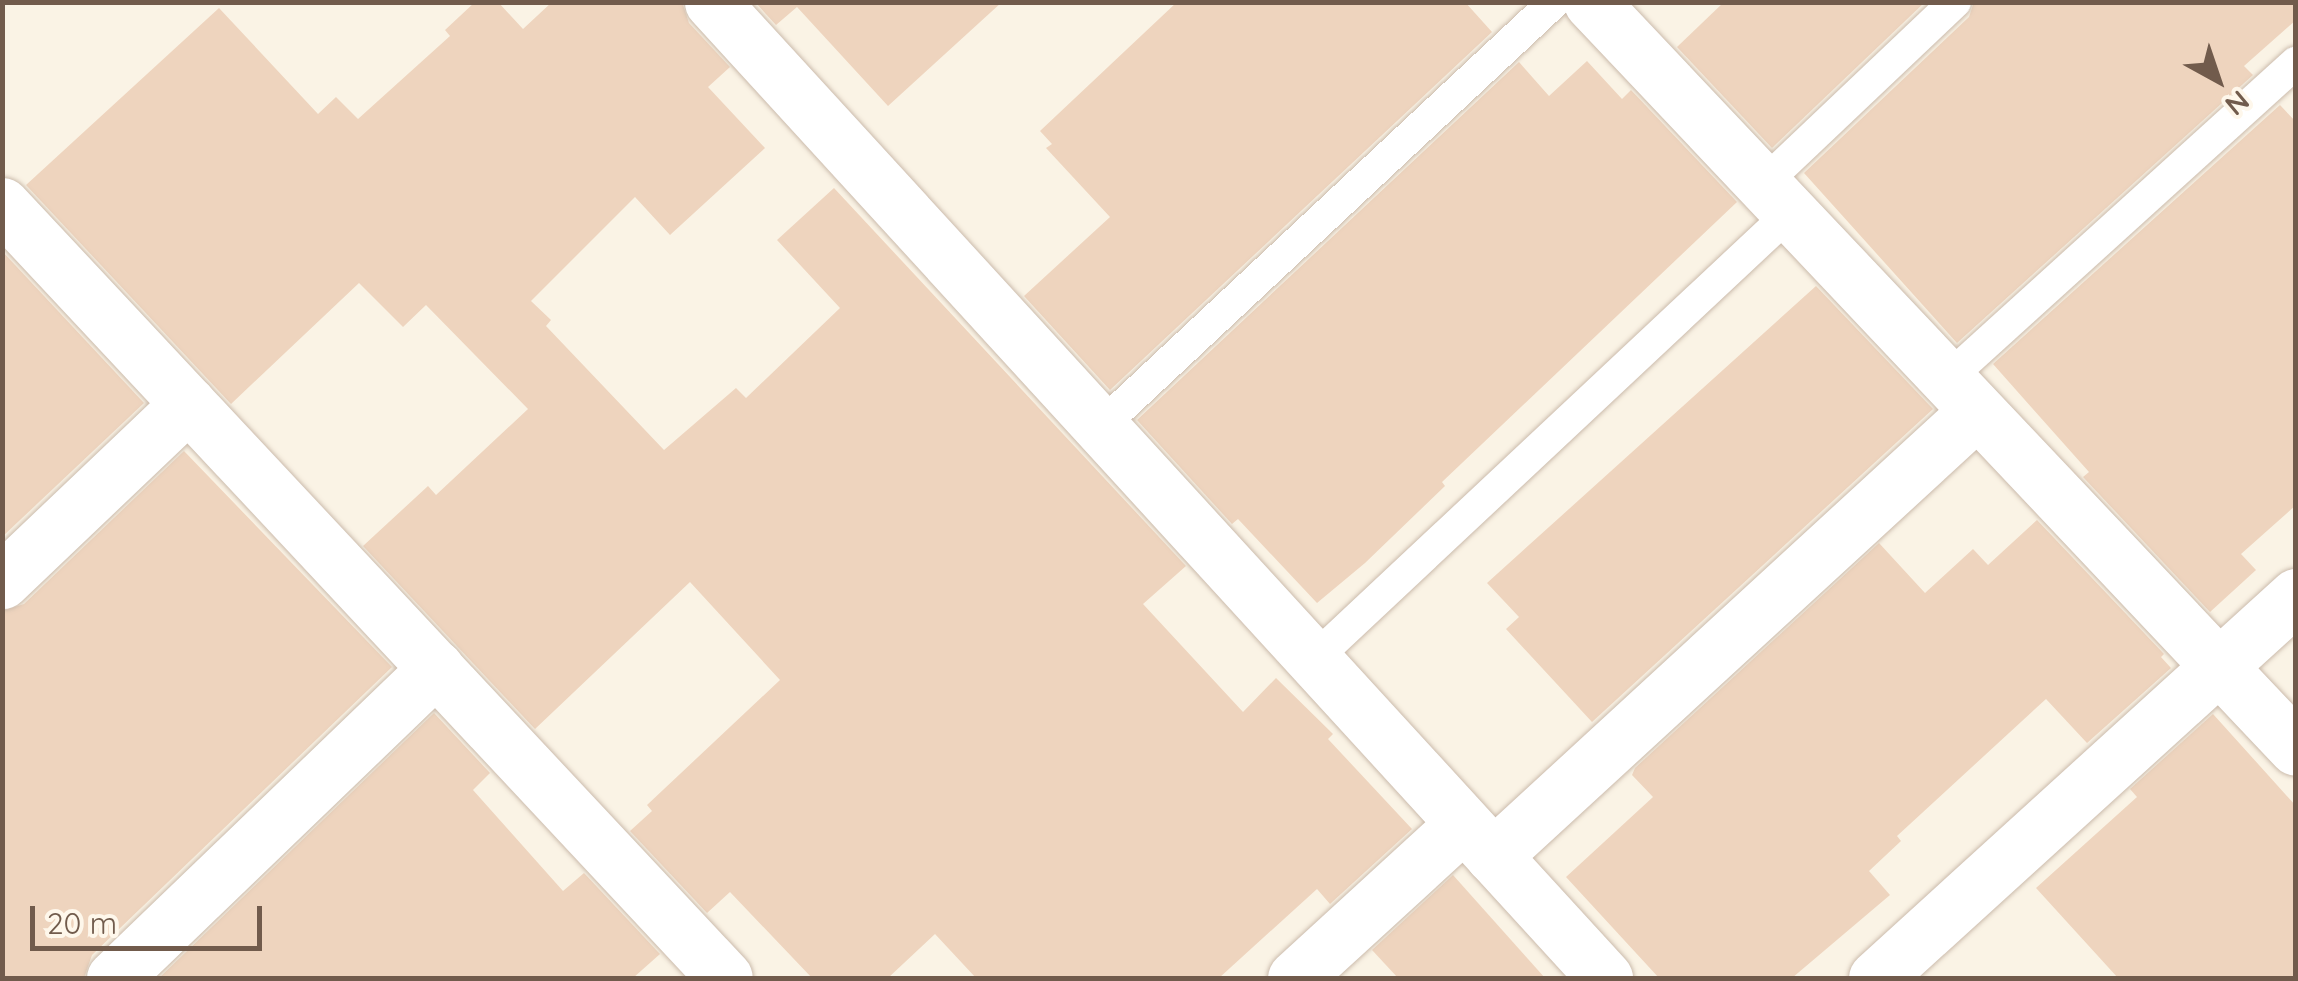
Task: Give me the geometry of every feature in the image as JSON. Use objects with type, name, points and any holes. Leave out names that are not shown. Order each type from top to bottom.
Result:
[{"type":"street","points":[[712,2],[1605,978]]},
{"type":"street","points":[[1591,2],[2296,748]]},
{"type":"street","points":[[2,205],[436,668],[713,975]]},
{"type":"street","points":[[1295,978],[1478,840],[1962,395]]},
{"type":"street","points":[[2,580],[188,404]]},
{"type":"street","points":[[1876,978],[2296,596]]},
{"type":"street","points":[[114,978],[436,668]]},
{"type":"lane","points":[[1100,426],[1554,2]]},
{"type":"lane","points":[[1313,660],[1776,198],[1955,2]]},
{"type":"lane","points":[[1962,395],[2296,63]]},
{"type":"building","points":[[475,2],[498,2],[523,29],[552,2],[682,2],[689,23],[730,67],[708,87],[765,148],[670,235],[635,197],[531,301],[551,320],[546,326],[664,450],[736,388],[746,398],[840,308],[777,240],[834,188],[1186,566],[1143,604],[1243,712],[1276,678],[1333,734],[1328,739],[1412,829],[1330,904],[1317,889],[1219,978],[976,978],[935,934],[888,978],[812,978],[730,892],[707,913],[630,831],[652,811],[647,805],[780,680],[690,582],[535,729],[363,546],[428,486],[436,495],[528,409],[426,305],[403,327],[359,283],[231,404],[26,185],[219,8],[318,114],[336,97],[358,119],[450,36],[445,30]]},
{"type":"building","points":[[755,2],[1002,2],[888,106],[797,7],[776,25]]},
{"type":"building","points":[[1177,2],[1465,2],[1492,32],[1110,390],[1024,296],[1110,217],[1046,148],[1052,144],[1040,131]]},
{"type":"building","points":[[1724,2],[1925,2],[1772,148],[1677,47]]},
{"type":"building","points":[[1974,2],[2296,2],[2296,20],[2244,66],[2253,75],[1957,343],[1804,173],[1969,17]]},
{"type":"building","points":[[1587,61],[1622,99],[1631,90],[1737,202],[1442,482],[1445,486],[1365,563],[1317,603],[1238,519],[1232,524],[1137,420],[1519,62],[1549,96]]},
{"type":"building","points":[[2280,105],[2296,122],[2296,505],[2241,554],[2256,570],[2210,612],[2083,477],[2089,472],[1993,364]]},
{"type":"building","points":[[2,251],[144,403],[2,537]]},
{"type":"building","points":[[1816,286],[1933,409],[1592,722],[1506,629],[1519,617],[1487,583]]},
{"type":"building","points":[[184,451],[392,667],[92,955],[84,978],[2,978],[2,611],[24,604]]},
{"type":"building","points":[[2037,520],[2164,654],[2161,657],[2171,668],[2087,743],[2046,699],[1897,836],[1901,841],[1869,871],[1890,895],[1792,978],[1659,978],[1566,877],[1653,797],[1632,775],[1635,768],[1879,543],[1925,593],[1973,549],[1988,565]]},
{"type":"building","points":[[434,713],[490,773],[473,790],[563,891],[584,873],[660,954],[633,978],[159,978]]},
{"type":"building","points":[[2213,714],[2296,806],[2296,978],[2118,978],[2036,888],[2137,797],[2130,789]]},
{"type":"building","points":[[1453,875],[1545,978],[1398,978],[1372,950]]}]
